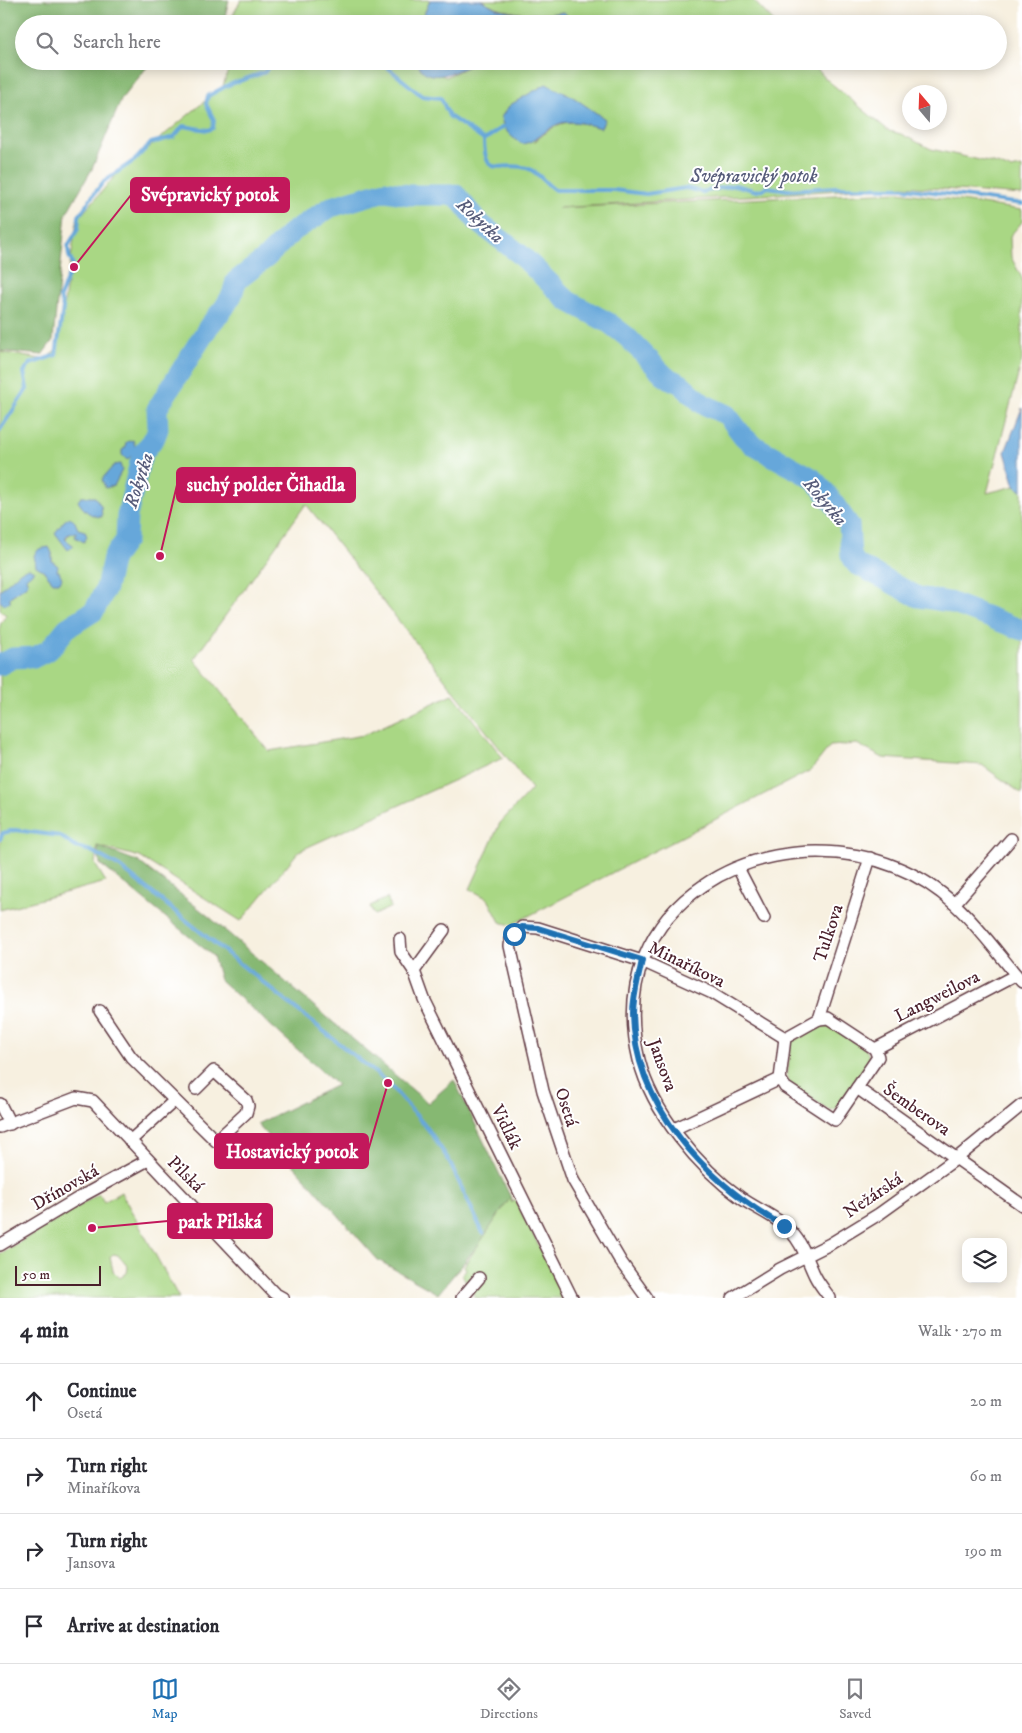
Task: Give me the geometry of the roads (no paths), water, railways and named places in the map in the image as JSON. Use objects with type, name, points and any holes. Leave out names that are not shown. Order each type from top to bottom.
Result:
[{"type":"street","points":[[955,902],[1011,839]]},
{"type":"street","name":"Jansova","points":[[830,1298],[816,1277],[793,1233],[723,1185],[697,1159],[674,1129],[647,1082],[640,1062],[635,1037],[633,1011],[642,960],[657,930],[690,894],[738,868],[760,860],[808,851],[837,851],[870,858],[896,867],[926,882],[955,902],[1019,979]]},
{"type":"street","name":"Tulkova","points":[[819,1019],[870,858]]},
{"type":"street","points":[[738,868],[764,918]]},
{"type":"street","name":"Osetá","points":[[538,928],[522,927],[514,934],[510,946],[543,1090],[573,1180],[621,1262],[647,1298]]},
{"type":"street","name":"Minaříkova","points":[[538,928],[642,960],[712,993],[785,1038]]},
{"type":"street","points":[[414,971],[444,930]]},
{"type":"street","name":"Vidlák","points":[[400,939],[402,952],[414,971],[424,998],[572,1298]]},
{"type":"street","name":"Langweilova","points":[[875,1049],[1019,979]]},
{"type":"street","points":[[100,1011],[130,1057],[216,1141],[246,1113],[248,1106],[246,1100],[214,1071],[196,1089]]},
{"type":"street","points":[[828,1018],[875,1049],[878,1057],[835,1120],[785,1087],[780,1079],[785,1038],[819,1019],[828,1018]]},
{"type":"street","points":[[674,1129],[780,1079]]},
{"type":"street","name":"Šemberova","points":[[857,1088],[1022,1205]]},
{"type":"street","name":"Pilská","points":[[5,1126],[76,1098],[93,1101],[274,1293],[283,1298]]},
{"type":"street","points":[[130,1142],[174,1101]]},
{"type":"street","points":[[0,1104],[5,1126]]},
{"type":"street","name":"Nežárská","points":[[733,1298],[780,1269],[830,1244],[879,1214],[957,1158],[1022,1105]]},
{"type":"street","name":"Dřínovská","points":[[0,1245],[82,1196],[148,1160]]},
{"type":"street","points":[[462,1298],[479,1278]]},
{"type":"water","points":[[430,0],[481,0],[496,8],[530,15],[424,15]]},
{"type":"water","points":[[564,12],[567,15],[544,15]]},
{"type":"water","points":[[422,70],[459,70],[445,75],[428,74]]},
{"type":"water","points":[[546,84],[573,97],[605,119],[601,128],[577,122],[565,122],[554,126],[528,143],[523,144],[515,139],[506,130],[501,117],[510,105]]},
{"type":"water","points":[[1022,408],[1022,491],[1015,486],[1005,452]]},
{"type":"water","points":[[133,440],[137,451],[127,460],[122,455],[122,450],[125,448],[126,442]]},
{"type":"water","points":[[120,464],[122,470],[114,486],[105,488],[102,479],[114,465]]},
{"type":"water","points":[[81,497],[95,497],[101,506],[102,517],[94,516],[85,510],[78,501]]},
{"type":"water","points":[[70,517],[78,529],[85,531],[87,537],[84,542],[75,537],[76,532],[67,535],[65,539],[74,546],[68,550],[55,533],[64,521]]},
{"type":"water","points":[[49,547],[52,553],[52,561],[58,566],[57,571],[59,571],[62,578],[60,582],[53,582],[43,570],[36,566],[34,555],[39,549]]},
{"type":"water","points":[[29,568],[34,571],[26,578],[28,584],[10,597],[10,602],[4,605],[0,601],[0,590],[21,571]]},
{"type":"waterway","name":"Svépravický potok","points":[[0,430],[27,389],[24,372],[30,364],[56,355],[63,308],[60,297],[67,278],[74,267],[69,256],[68,246],[78,229],[79,216],[91,198],[104,181],[135,160],[151,143],[174,137],[183,126],[208,130],[213,128],[214,120],[206,104],[208,96],[228,85],[266,70]]},
{"type":"waterway","name":"Svépravický potok","points":[[391,70],[422,96],[441,98],[449,116],[484,140]]},
{"type":"waterway","name":"Svépravický potok","points":[[503,127],[484,140],[487,161],[496,167],[518,166],[527,168],[535,172],[555,190],[614,190],[646,194],[686,188],[702,192],[735,185],[757,191],[768,187],[788,190],[835,187],[903,188],[1022,204]]},
{"type":"waterway","name":"Rokytka","points":[[0,665],[13,658],[35,657],[49,650],[67,628],[94,611],[106,588],[113,558],[126,540],[127,516],[140,462],[143,453],[155,437],[158,429],[157,409],[209,326],[224,308],[232,295],[236,281],[266,258],[292,232],[331,207],[385,191],[409,195],[456,195],[478,222],[521,255],[568,301],[609,323],[626,336],[666,377],[681,384],[703,404],[727,415],[743,436],[753,445],[812,478],[827,494],[849,525],[851,555],[856,564],[918,597],[949,602],[1022,630]]},
{"type":"waterway","points":[[0,839],[3,833],[15,830],[60,836],[76,847],[91,851],[120,867],[388,1083],[428,1129],[448,1159],[483,1233]]},
{"type":"place","name":"Svépravický potok","points":[[74,267]]},
{"type":"place","name":"suchý polder Čihadla","points":[[160,556]]},
{"type":"place","name":"Hostavický potok","points":[[388,1083]]},
{"type":"place","name":"park Pilská","points":[[92,1228]]}]
